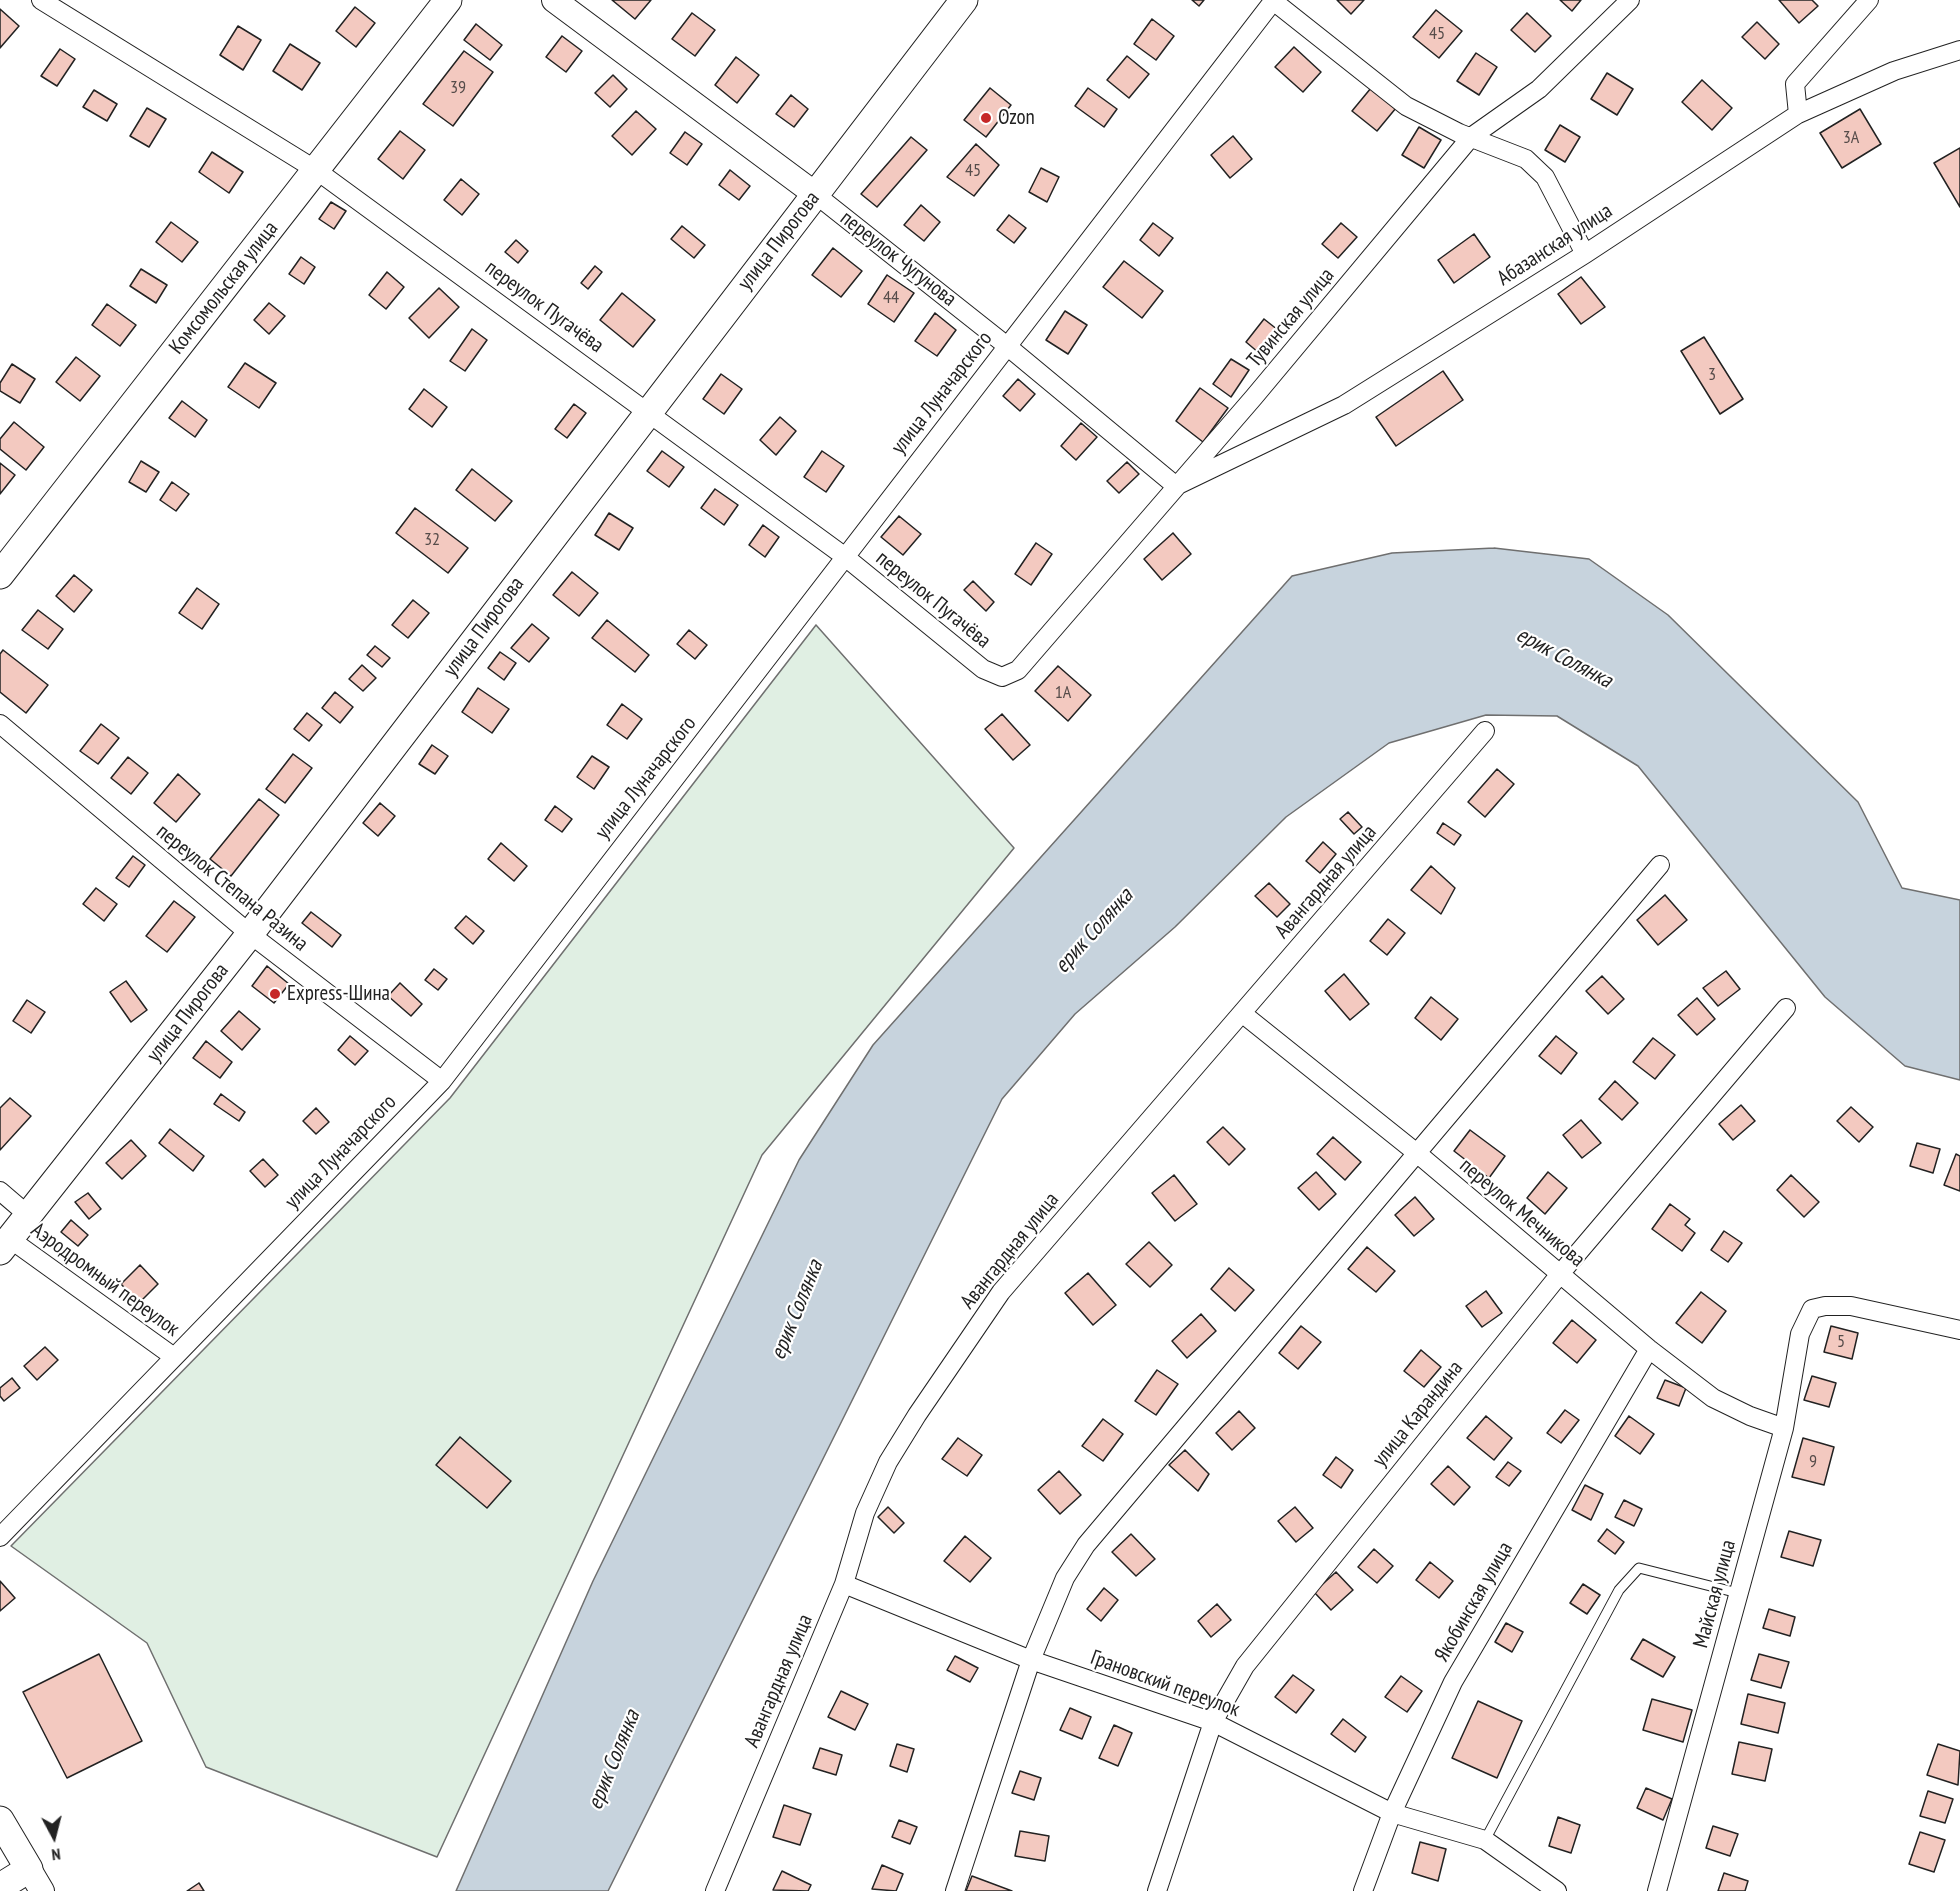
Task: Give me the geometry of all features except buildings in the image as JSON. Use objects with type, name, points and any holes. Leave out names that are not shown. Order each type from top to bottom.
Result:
[{"type":"main road","name":"Комсомольская улица","points":[[0,576],[448,0]]},
{"type":"main road","name":"улица Пирогова","points":[[5,1245],[250,934],[648,410],[964,0]]},
{"type":"main road","points":[[0,1820],[36,1880],[0,1887]]},
{"type":"street","name":"переулок Пугачёва","points":[[41,0],[316,170],[648,410],[844,556],[983,669],[1002,677]]},
{"type":"street","name":"переулок Чугунова","points":[[554,0],[815,194],[1007,346],[1176,486]]},
{"type":"street","points":[[1273,0],[1406,106],[1471,137],[1526,159],[1545,177],[1585,254]]},
{"type":"street","name":"улица Луначарского","points":[[0,1537],[442,1081],[1273,0]]},
{"type":"street","name":"Тувинская улица","points":[[1002,677],[1018,670],[1254,398],[1471,137],[1539,88],[1630,0]]},
{"type":"street","points":[[1798,114],[1795,84],[1869,0]]},
{"type":"street","name":"Абазанская улица","points":[[1176,486],[1344,405],[1585,254],[1798,114],[1894,71],[1960,50]]},
{"type":"street","name":"переулок Степана Разина","points":[[0,724],[250,934],[442,1081]]},
{"type":"street","name":"Авангардная улица","points":[[716,1891],[844,1584],[865,1513],[888,1462],[1001,1292],[1485,731]]},
{"type":"street","points":[[955,1891],[1031,1660],[1065,1578],[1086,1545],[1660,866]]},
{"type":"street","name":"улица Карандина","points":[[1157,1891],[1213,1722],[1245,1666],[1560,1274],[1786,1008]]},
{"type":"street","name":"переулок Мечникова","points":[[1243,1014],[1418,1154],[1649,1349],[1713,1398],[1750,1416],[1784,1428]]},
{"type":"street","name":"Аэродромный переулок","points":[[0,1191],[28,1215]]},
{"type":"street","name":"Аэродромный переулок","points":[[5,1245],[174,1357]]},
{"type":"street","name":"Майская улица","points":[[1657,1891],[1784,1428],[1800,1334],[1812,1309],[1825,1306],[1851,1306],[1960,1330]]},
{"type":"street","name":"Якобинская улица","points":[[1363,1891],[1392,1813],[1453,1682],[1649,1349]]},
{"type":"street","name":"Грановский переулок","points":[[844,1584],[1031,1660],[1213,1722],[1392,1813],[1485,1840],[1557,1891]]},
{"type":"lane","points":[[1485,1840],[1619,1590],[1639,1568],[1738,1593]]},
{"type":"green space","points":[[816,625],[1014,848],[762,1155],[437,1857],[206,1767],[147,1643],[11,1546],[450,1098]]},
{"type":"water","name":"ерик Солянка","points":[[1494,548],[1589,559],[1668,615],[1858,802],[1902,888],[1960,900],[1960,1080],[1905,1066],[1825,997],[1638,766],[1557,716],[1486,715],[1389,743],[1286,817],[1175,927],[1075,1014],[1002,1099],[608,1891],[456,1891],[593,1581],[799,1160],[873,1045],[1292,576],[1392,553]]},
{"type":"place","name":"Ozon","points":[[986,118]]},
{"type":"place","name":"Express-Шина","points":[[275,994]]}]
